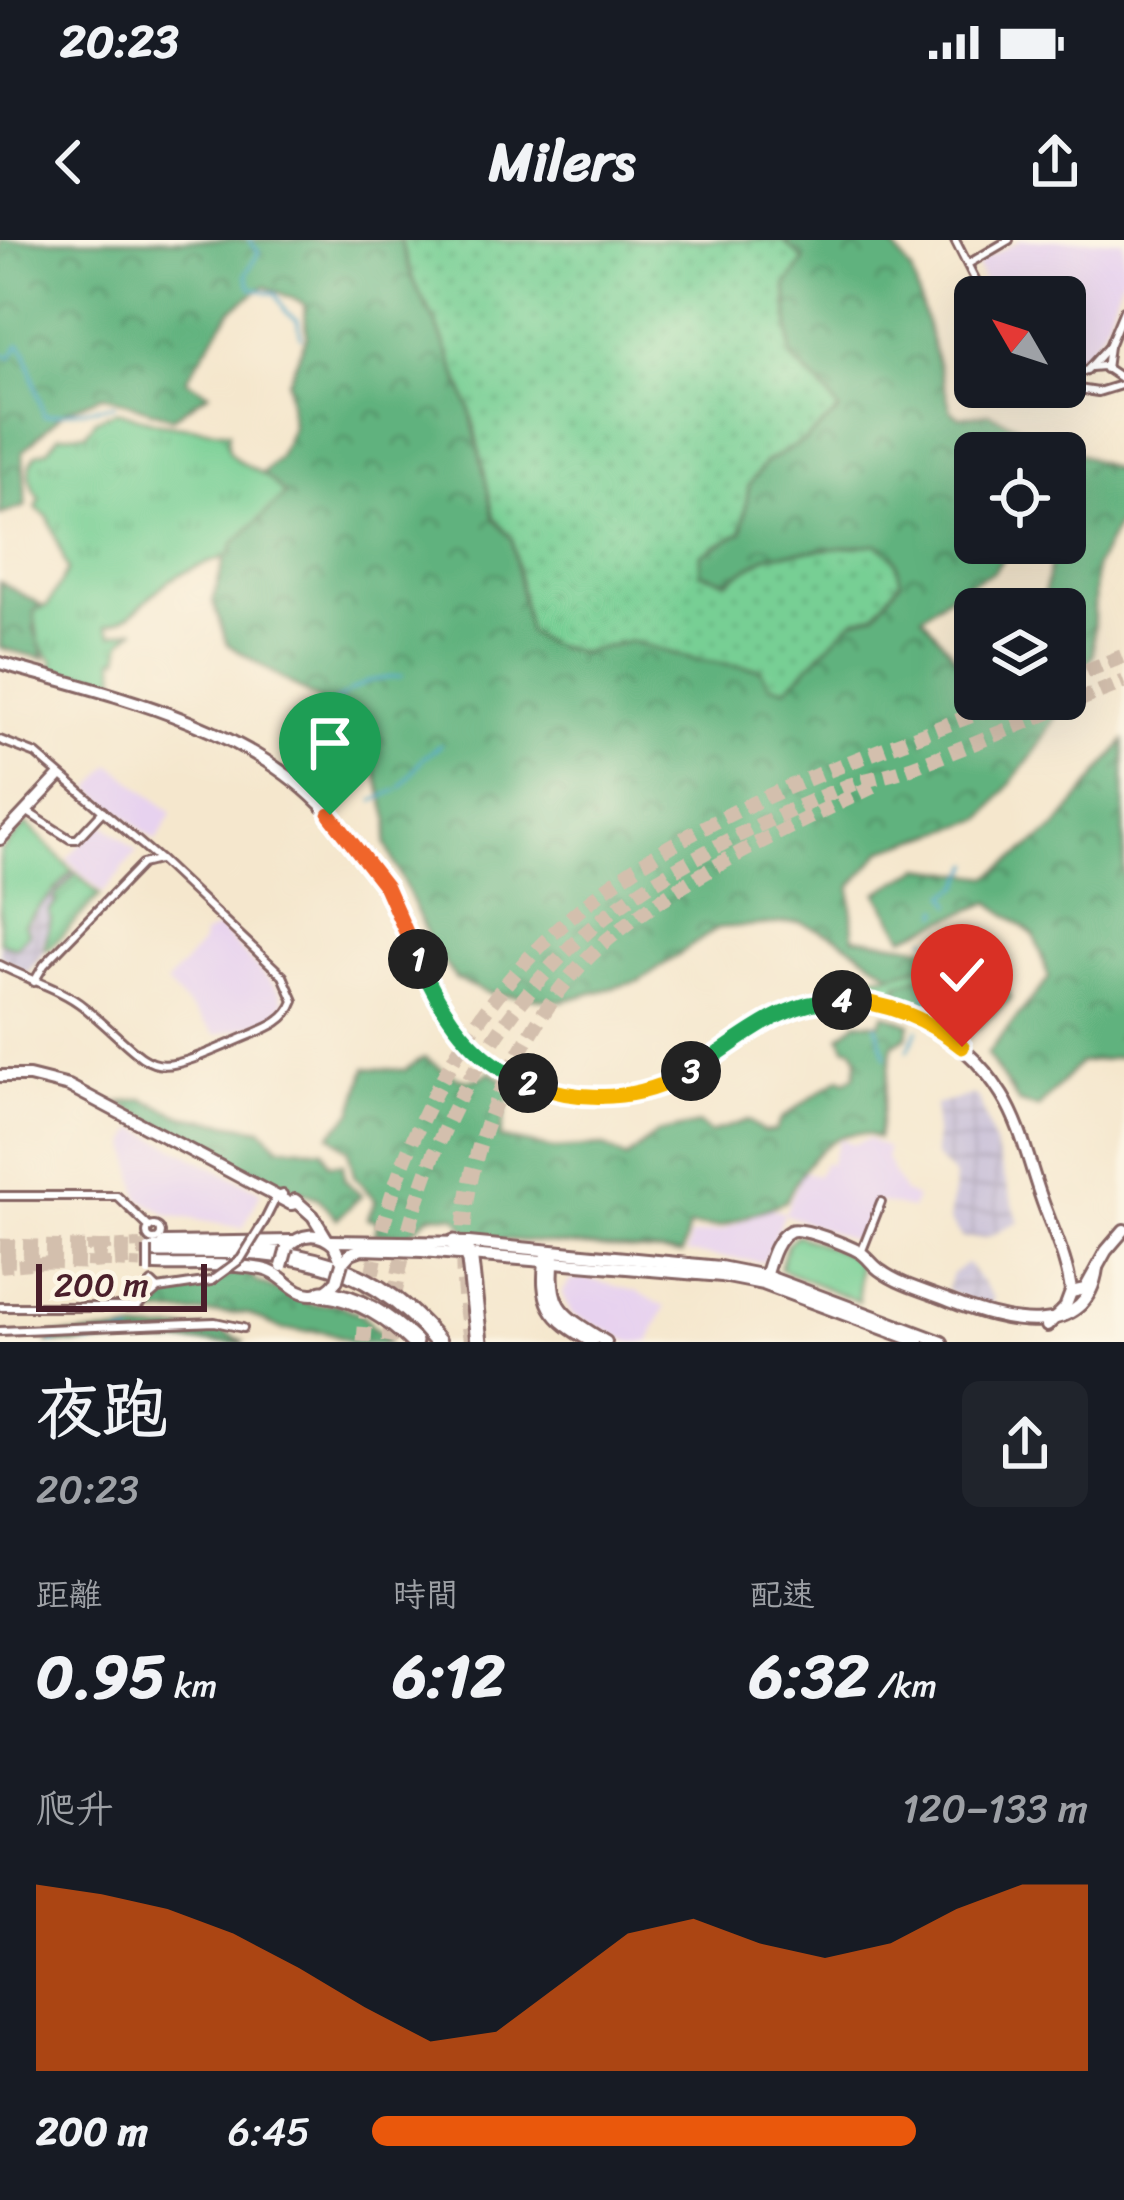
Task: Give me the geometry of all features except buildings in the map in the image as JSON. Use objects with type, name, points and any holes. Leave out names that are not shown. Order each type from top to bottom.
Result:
[{"type":"highway","points":[[460,1248],[472,1271]]},
{"type":"highway","points":[[227,1254],[333,1274],[386,1303],[428,1342]]},
{"type":"highway","points":[[154,1255],[292,1254],[348,1271],[390,1295],[438,1342]]},
{"type":"highway","points":[[478,1342],[472,1271],[476,1258],[488,1255]]},
{"type":"highway","points":[[322,1293],[370,1307],[414,1342]]},
{"type":"main road","points":[[0,662],[144,708],[244,747],[290,776],[360,849],[386,887],[452,1023],[482,1054],[520,1079],[581,1097],[641,1092],[682,1077],[769,1017],[795,1006],[848,999],[893,1008],[939,1031],[974,1057],[1004,1098],[1065,1268],[1071,1292],[1060,1315],[1044,1328]]},
{"type":"main road","points":[[0,839],[58,776]]},
{"type":"main road","points":[[0,1076],[29,1076],[69,1085],[297,1203],[313,1216],[342,1263]]},
{"type":"main road","points":[[287,1280],[282,1266],[295,1242],[311,1228],[313,1216]]},
{"type":"main road","points":[[764,1280],[780,1241],[799,1229],[861,1253],[886,1274],[1028,1330],[1061,1326],[1082,1309],[1096,1268]]},
{"type":"main road","points":[[1071,1292],[1085,1289],[1110,1244],[1124,1230]]},
{"type":"main road","points":[[154,1255],[329,1240],[720,1267],[942,1342]]},
{"type":"main road","points":[[154,1255],[260,1269],[287,1280],[302,1293],[322,1293],[338,1280],[351,1252],[362,1249],[460,1248],[525,1258],[550,1255]]},
{"type":"main road","points":[[543,1285],[550,1255]]},
{"type":"main road","points":[[550,1255],[552,1293],[560,1312],[606,1342]]},
{"type":"main road","points":[[525,1258],[536,1268],[558,1322],[592,1342]]},
{"type":"main road","points":[[1065,1268],[1079,1277],[1096,1268]]},
{"type":"main road","points":[[764,1280],[919,1342]]},
{"type":"street","points":[[955,240],[973,276]]},
{"type":"street","points":[[968,264],[1010,240]]},
{"type":"street","points":[[1092,391],[1084,382],[1089,368],[1109,346],[1124,310]]},
{"type":"street","points":[[1104,390],[1110,382],[1109,346]]},
{"type":"street","points":[[1086,369],[1108,371],[1124,382]]},
{"type":"street","points":[[1086,390],[1104,390],[1124,382]]},
{"type":"street","points":[[0,740],[32,751],[160,860],[287,981],[294,1001],[281,1020],[186,1062],[162,1067],[135,1056],[80,1003],[0,965]]},
{"type":"street","points":[[26,811],[62,837],[74,839],[103,811]]},
{"type":"street","points":[[142,864],[144,846]]},
{"type":"street","points":[[34,982],[44,965],[142,864],[160,860]]},
{"type":"street","points":[[0,1196],[117,1193],[150,1228],[157,1226],[161,1232],[146,1289],[149,1294]]},
{"type":"street","points":[[149,1283],[158,1288],[197,1285],[224,1274],[246,1254],[280,1195]]},
{"type":"street","points":[[861,1253],[881,1202]]},
{"type":"street","points":[[0,1307],[136,1306],[158,1288]]},
{"type":"street","points":[[0,1331],[215,1322],[243,1328]]},
{"type":"shaded area","points":[[1021,240],[1124,240],[1124,272],[1104,328],[1086,354],[1086,276],[982,276],[981,261]]},
{"type":"shaded area","points":[[111,764],[172,813],[156,841],[91,789]]},
{"type":"shaded area","points":[[101,822],[137,851],[103,893],[67,859]]},
{"type":"shaded area","points":[[27,823],[77,873],[54,898],[57,902],[49,911],[42,946],[45,950],[27,973],[0,955],[0,850]]},
{"type":"shaded area","points":[[218,928],[279,990],[284,1003],[272,1019],[216,1035],[166,984],[202,943],[203,935]]},
{"type":"shaded area","points":[[974,1095],[980,1101],[1019,1222],[986,1238],[962,1238],[949,1221],[955,1177],[935,1157],[935,1105]]},
{"type":"shaded area","points":[[136,1128],[261,1192],[243,1228],[169,1215],[139,1198],[128,1144]]},
{"type":"shaded area","points":[[840,1139],[854,1144],[868,1139],[887,1148],[886,1158],[904,1193],[916,1198],[912,1209],[878,1202],[863,1237],[856,1241],[784,1214],[764,1262],[687,1253],[690,1236],[721,1231],[770,1208],[785,1213],[803,1171],[817,1176],[824,1162],[830,1164]]},
{"type":"shaded area","points":[[967,1263],[994,1298],[989,1308],[946,1291],[952,1274]]},
{"type":"shaded area","points":[[584,1278],[638,1292],[665,1307],[649,1342],[631,1342],[572,1314],[562,1293],[570,1281]]},
{"type":"green space","points":[[0,240],[400,240],[470,409],[494,518],[512,539],[528,632],[545,643],[580,653],[629,641],[693,659],[760,669],[770,685],[787,688],[852,621],[875,614],[901,581],[895,558],[877,544],[769,555],[727,581],[700,573],[701,555],[742,532],[749,485],[766,462],[806,440],[839,411],[824,389],[791,358],[786,287],[804,260],[782,240],[889,240],[912,272],[951,410],[960,417],[989,413],[1031,432],[954,432],[954,564],[999,564],[993,572],[954,588],[922,616],[954,655],[954,720],[1054,720],[983,819],[883,850],[851,887],[853,937],[998,958],[1011,999],[968,1037],[957,1027],[904,1003],[893,975],[837,937],[800,922],[718,928],[639,981],[562,1001],[488,993],[456,979],[434,950],[386,844],[389,821],[374,765],[337,712],[227,644],[213,602],[232,529],[263,473],[279,457],[292,427],[288,382],[307,335],[304,304],[265,286],[231,310],[186,380],[209,393],[172,418],[104,395],[65,411],[23,451],[26,506],[0,515]]},
{"type":"green space","points":[[400,240],[782,240],[804,260],[786,287],[791,358],[840,411],[806,440],[766,462],[749,485],[742,532],[701,555],[727,581],[769,555],[877,544],[895,557],[901,581],[875,615],[852,622],[788,688],[770,685],[759,669],[693,659],[629,641],[580,653],[545,643],[528,632],[512,540],[494,518],[470,409]]},
{"type":"green space","points":[[116,411],[160,423],[229,432],[231,454],[285,495],[234,543],[228,556],[171,579],[128,616],[106,626],[112,635],[136,629],[122,642],[119,658],[114,658],[117,679],[109,683],[48,669],[54,662],[39,645],[34,611],[48,605],[68,570],[48,517],[36,508],[40,499],[29,472],[37,454],[48,450],[60,435],[86,433],[96,420]]},
{"type":"green space","points":[[1086,457],[1124,474],[1124,512],[1095,567],[1093,655],[1086,667],[1086,588],[1045,588],[1051,564],[1086,564]]},
{"type":"green space","points":[[0,582],[41,605],[34,628],[45,659],[0,648]]},
{"type":"green space","points":[[1124,741],[1124,1057],[1080,1063],[1038,1108],[1019,1103],[987,1054],[1049,978],[1034,935],[990,902],[904,937],[877,893],[921,868],[990,877],[1057,827]]},
{"type":"green space","points":[[27,824],[73,871],[24,924],[29,933],[16,947],[0,942],[0,852]]},
{"type":"green space","points":[[77,873],[100,895],[44,949],[49,911],[57,902],[54,898]]},
{"type":"green space","points":[[946,959],[950,969],[898,983],[896,1000],[857,990],[855,975],[889,975]]},
{"type":"green space","points":[[884,1014],[910,1024],[907,1036],[893,1045],[878,1138],[862,1134],[834,1140],[811,1160],[786,1201],[720,1227],[689,1227],[682,1254],[471,1237],[456,1216],[430,1215],[409,1234],[375,1234],[378,1221],[367,1218],[376,1201],[354,1176],[348,1149],[330,1135],[353,1111],[366,1068],[405,1070],[424,1057],[457,1077],[473,1080],[490,1071],[510,1086],[500,1138],[554,1149],[604,1146],[626,1159],[657,1133],[699,1124],[710,1133],[748,1120],[763,1132],[775,1131],[782,1118],[840,1078],[846,1081],[855,1076],[858,1057],[840,1036],[857,1022],[880,1023]]},
{"type":"green space","points":[[143,1099],[183,1116],[261,1129],[279,1146],[323,1150],[329,1164],[343,1164],[344,1179],[361,1196],[337,1219],[318,1198],[260,1176],[118,1103]]},
{"type":"green space","points":[[797,1235],[858,1258],[859,1302],[780,1269],[787,1244]]},
{"type":"green space","points":[[233,1273],[252,1275],[255,1281],[312,1305],[337,1304],[359,1313],[389,1342],[353,1342],[324,1332],[284,1330],[246,1313],[135,1314],[162,1293],[198,1290]]},
{"type":"green space","points":[[215,1329],[245,1342],[48,1342],[52,1335]]},
{"type":"waterway","points":[[249,240],[259,252],[246,274],[251,288],[276,294],[286,312],[298,320],[301,337]]},
{"type":"waterway","points":[[0,354],[11,357],[20,344],[26,352],[44,416],[114,405]]},
{"type":"waterway","points":[[348,692],[369,681],[402,676]]},
{"type":"waterway","points":[[316,728],[334,702],[345,695]]},
{"type":"waterway","points":[[401,787],[423,758],[441,745]]},
{"type":"waterway","points":[[374,801],[397,790]]},
{"type":"waterway","points":[[952,905],[947,894],[960,886],[972,864]]},
{"type":"waterway","points":[[939,914],[940,909]]},
{"type":"waterway","points":[[925,1014],[927,979]]},
{"type":"waterway","points":[[876,1024],[886,1057]]},
{"type":"waterway","points":[[908,1050],[918,1029]]},
{"type":"waterway","points":[[52,1342],[59,1335]]},
{"type":"waterway","points":[[87,1342],[132,1335]]},
{"type":"tunnel","points":[[1086,671],[1124,656]]},
{"type":"tunnel","points":[[389,1342],[415,1208],[438,1143],[505,1023],[598,922],[677,868],[775,818],[1124,682]]},
{"type":"tunnel","points":[[364,1342],[377,1251],[415,1135],[479,1020],[538,948],[604,890],[676,843],[754,803],[959,720]]},
{"type":"tunnel","points":[[471,1342],[464,1227],[477,1156],[503,1086],[555,996],[598,948],[660,901],[730,858],[874,786]]},
{"type":"tunnel","points":[[86,1247],[160,1243]]},
{"type":"tunnel","points":[[0,1246],[156,1250]]},
{"type":"tunnel","points":[[0,1260],[134,1258]]},
{"type":"tunnel","points":[[0,1267],[51,1262]]},
{"type":"tunnel","points":[[86,1262],[155,1265]]},
{"type":"route","points":[[330,815],[386,887],[427,979],[459,1031],[504,1071],[536,1086],[587,1098],[663,1086],[710,1060],[769,1017],[820,1000],[848,999],[893,1008],[962,1047]]}]
